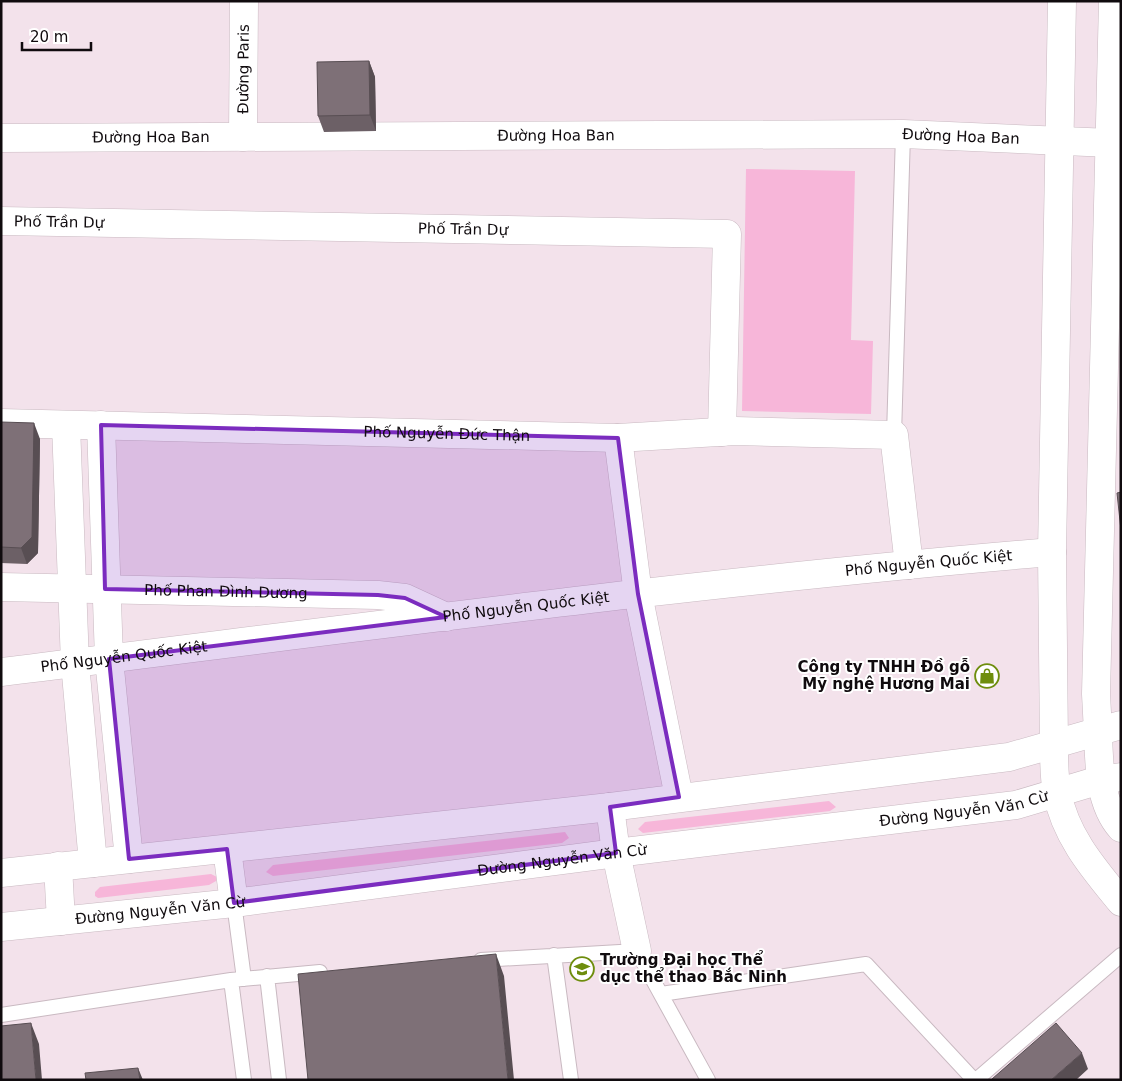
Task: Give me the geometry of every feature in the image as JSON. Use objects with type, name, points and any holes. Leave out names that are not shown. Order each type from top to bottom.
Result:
[{"type":"street","name":"Đường Paris","points":[[244,1],[244,137]]},
{"type":"street","points":[[1062,1],[1052,552],[1056,792],[1067,826],[1076,844],[1121,902]]},
{"type":"street","points":[[1113,1],[1110,143],[1110,496],[1096,694],[1109,729],[1110,779],[1114,818],[1121,828]]},
{"type":"street","name":"Đường Hoa Ban","points":[[1,138],[903,134],[1110,143]]},
{"type":"street","name":"Phố Trần Dự","points":[[1,221],[727,234],[722,432]]},
{"type":"street","name":"Phố Nguyễn Đức Thận","points":[[1,423],[618,438],[722,432],[894,435]]},
{"type":"street","points":[[66,425],[75,663],[93,863]]},
{"type":"street","points":[[101,425],[105,589],[109,659],[129,859]]},
{"type":"street","points":[[894,435],[909,565]]},
{"type":"street","points":[[618,438],[638,594],[679,797]]},
{"type":"street","name":"Phố Nguyễn Quốc Kiệt","points":[[1,672],[638,594],[1052,552]]},
{"type":"street","name":"Phố Phan Đình Dương","points":[[1,587],[378,595],[406,598],[446,617]]},
{"type":"street","points":[[1,872],[610,807],[1009,757],[1054,746],[1109,729]]},
{"type":"street","name":"Đường Nguyễn Văn Cừ","points":[[1,927],[234,903],[616,853],[1016,805],[1056,792],[1110,779]]},
{"type":"street","points":[[610,807],[616,853],[637,951]]},
{"type":"street","points":[[227,849],[234,903]]},
{"type":"street","points":[[58,866],[62,920]]},
{"type":"lane","points":[[894,435],[903,134]]},
{"type":"lane","points":[[234,903],[244,1080]]},
{"type":"lane","points":[[465,961],[554,954],[637,951],[708,1080]]},
{"type":"lane","points":[[554,954],[571,1080]]},
{"type":"lane","points":[[661,994],[866,964],[975,1080],[1121,955]]},
{"type":"lane","points":[[1,1015],[267,976],[336,971]]},
{"type":"lane","points":[[267,976],[279,1080]]},
{"type":"highlighted area","points":[[101,425],[618,438],[638,594],[679,797],[610,807],[616,853],[234,903],[227,849],[129,859],[109,659],[446,617],[405,598],[378,595],[105,589]]},
{"type":"shaded area","points":[[746,169],[855,171],[851,340],[873,341],[871,414],[742,411]]},
{"type":"shaded area","points":[[829,801],[836,807],[830,811],[643,833],[638,829],[645,822]]},
{"type":"shaded area","points":[[565,832],[569,838],[562,843],[273,876],[266,872],[273,865]]},
{"type":"shaded area","points":[[211,874],[217,877],[216,881],[209,885],[98,898],[95,896],[95,892],[100,887]]},
{"type":"building","points":[[369,61],[370,115],[318,116],[317,62]]},
{"type":"building","points":[[1,422],[34,423],[32,537],[21,548],[1,547]]},
{"type":"building","points":[[1121,492],[1121,530],[1117,493]]},
{"type":"building","points":[[496,954],[508,1080],[308,1080],[298,974]]},
{"type":"building","points":[[31,1023],[36,1080],[1,1080],[1,1026]]},
{"type":"building","points":[[1056,1023],[1082,1053],[1051,1080],[992,1079]]},
{"type":"building","points":[[138,1068],[140,1080],[86,1080],[85,1073]]},
{"type":"place","name":"Công ty TNHH Đồ gỗ Mỹ nghệ Hương Mai","points":[[987,676]]},
{"type":"place","name":"Trường Đại học Thể dục thể thao Bắc Ninh","points":[[582,969]]}]
